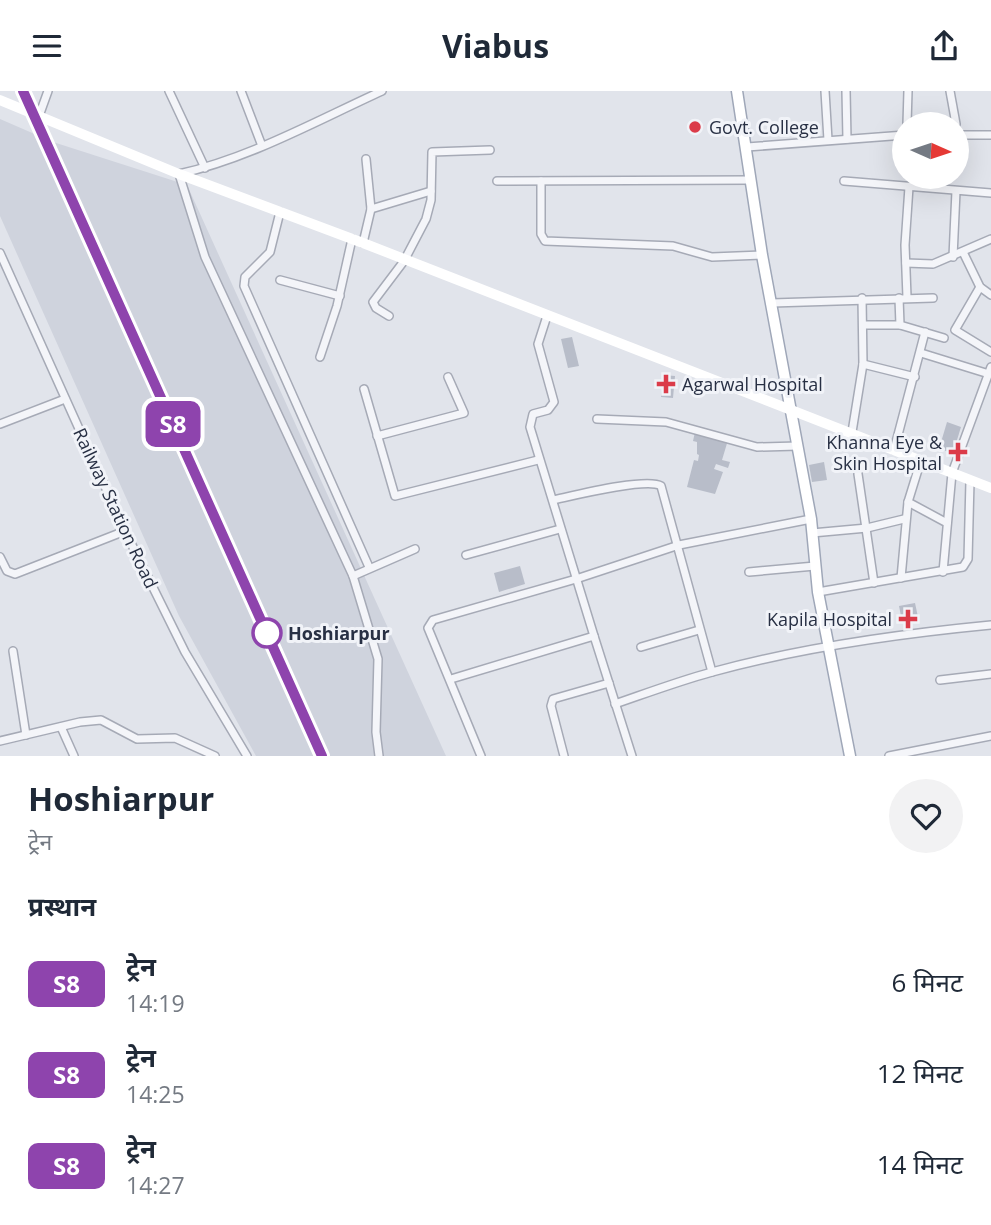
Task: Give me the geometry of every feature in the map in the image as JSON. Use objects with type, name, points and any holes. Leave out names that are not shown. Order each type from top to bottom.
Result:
[{"type":"main road","points":[[737,91],[762,255],[811,519],[818,592],[850,756]]},
{"type":"main road","points":[[0,100],[179,174],[991,488]]},
{"type":"street","points":[[39,115],[48,91]]},
{"type":"street","points":[[169,91],[205,168]]},
{"type":"street","points":[[242,91],[262,146]]},
{"type":"street","points":[[379,756],[376,732],[378,659],[352,576],[205,257],[179,174],[205,168],[262,146],[382,91]]},
{"type":"street","points":[[825,91],[828,140]]},
{"type":"street","points":[[846,91],[846,139]]},
{"type":"street","points":[[907,112],[908,91]]},
{"type":"street","points":[[950,91],[954,112]]},
{"type":"street","points":[[970,133],[991,135]]},
{"type":"street","points":[[747,146],[892,136]]},
{"type":"street","points":[[389,316],[376,308],[373,302],[404,261],[426,219],[431,191],[432,152],[490,151]]},
{"type":"street","points":[[363,243],[371,209],[366,159]]},
{"type":"street","points":[[497,181],[751,180]]},
{"type":"street","points":[[541,181],[541,234],[545,241],[673,246],[712,257],[762,255]]},
{"type":"street","points":[[844,181],[892,185]]},
{"type":"street","points":[[900,325],[909,189]]},
{"type":"street","points":[[932,189],[991,193]]},
{"type":"street","points":[[371,209],[431,191]]},
{"type":"street","points":[[953,257],[956,191]]},
{"type":"street","points":[[280,212],[270,252],[245,277],[243,286],[369,567]]},
{"type":"street","points":[[320,357],[340,296],[352,239]]},
{"type":"street","points":[[906,263],[933,264],[991,239]]},
{"type":"street","points":[[963,252],[980,287],[991,295]]},
{"type":"street","name":"Railway Station Road","points":[[0,253],[125,531],[185,652],[247,756]]},
{"type":"street","points":[[280,280],[340,296]]},
{"type":"street","points":[[980,287],[955,330],[991,352]]},
{"type":"street","points":[[852,432],[863,364],[862,298]]},
{"type":"street","points":[[772,303],[862,298],[933,298]]},
{"type":"street","points":[[547,316],[538,344],[554,402],[548,410],[533,414],[529,422],[538,460],[632,756]]},
{"type":"street","points":[[863,325],[900,325],[944,338]]},
{"type":"street","points":[[894,450],[925,333]]},
{"type":"street","points":[[921,353],[990,370],[952,473],[943,572]]},
{"type":"street","points":[[863,364],[915,377]]},
{"type":"street","points":[[377,436],[464,412],[448,377]]},
{"type":"street","points":[[364,389],[397,497],[538,460]]},
{"type":"street","points":[[0,424],[65,399]]},
{"type":"street","points":[[597,419],[667,422],[757,447],[798,446]]},
{"type":"street","points":[[901,578],[904,519],[921,460]]},
{"type":"street","points":[[859,474],[874,583]]},
{"type":"street","points":[[818,592],[959,569],[967,564],[970,481]]},
{"type":"street","points":[[552,500],[596,490],[657,483],[663,490],[712,672]]},
{"type":"street","points":[[908,502],[947,523]]},
{"type":"street","points":[[481,756],[451,679],[430,636],[428,628],[433,620],[576,579],[679,545],[811,519]]},
{"type":"street","points":[[812,533],[867,528],[904,519]]},
{"type":"street","points":[[466,555],[560,529]]},
{"type":"street","points":[[0,557],[7,571],[15,574],[125,531]]},
{"type":"street","points":[[352,576],[415,549]]},
{"type":"street","points":[[748,572],[815,566]]},
{"type":"street","points":[[615,703],[712,672],[828,646],[991,625]]},
{"type":"street","points":[[641,647],[699,630]]},
{"type":"street","points":[[451,679],[594,636]]},
{"type":"street","points":[[13,651],[26,735]]},
{"type":"street","points":[[940,680],[991,674]]},
{"type":"street","points":[[564,756],[551,706],[553,699],[609,683]]},
{"type":"street","points":[[0,741],[101,720],[137,739],[175,738],[215,756]]},
{"type":"street","points":[[61,727],[74,756]]},
{"type":"street","points":[[889,756],[991,736]]},
{"type":"shaded area","points":[[0,119],[53,142],[187,185],[446,756],[256,756],[179,616],[0,216]]},
{"type":"building","points":[[572,337],[579,366],[568,368],[561,339]]},
{"type":"building","points":[[663,375],[675,376],[673,398],[661,397]]},
{"type":"building","points":[[947,422],[961,427],[953,453],[939,449]]},
{"type":"building","points":[[695,432],[728,440],[722,460],[730,462],[728,468],[716,464],[714,469],[723,472],[715,494],[687,487],[694,460],[698,461],[699,455],[697,442],[693,441]]},
{"type":"building","points":[[824,462],[827,480],[812,482],[809,465]]},
{"type":"building","points":[[520,566],[525,584],[499,592],[494,573]]},
{"type":"building","points":[[915,603],[918,617],[902,621],[899,606]]},
{"type":"railway","points":[[23,91],[322,756]]},
{"type":"train","name":"S8","points":[[23,91],[322,756]]},
{"type":"place","name":"Govt. College","points":[[695,127]]},
{"type":"place","name":"Agarwal Hospital","points":[[666,384]]},
{"type":"place","name":"Khanna Eye & Skin Hospital","points":[[958,452]]},
{"type":"place","name":"Kapila Hospital","points":[[908,619]]},
{"type":"place","name":"Hoshiarpur","points":[[267,633]]}]
